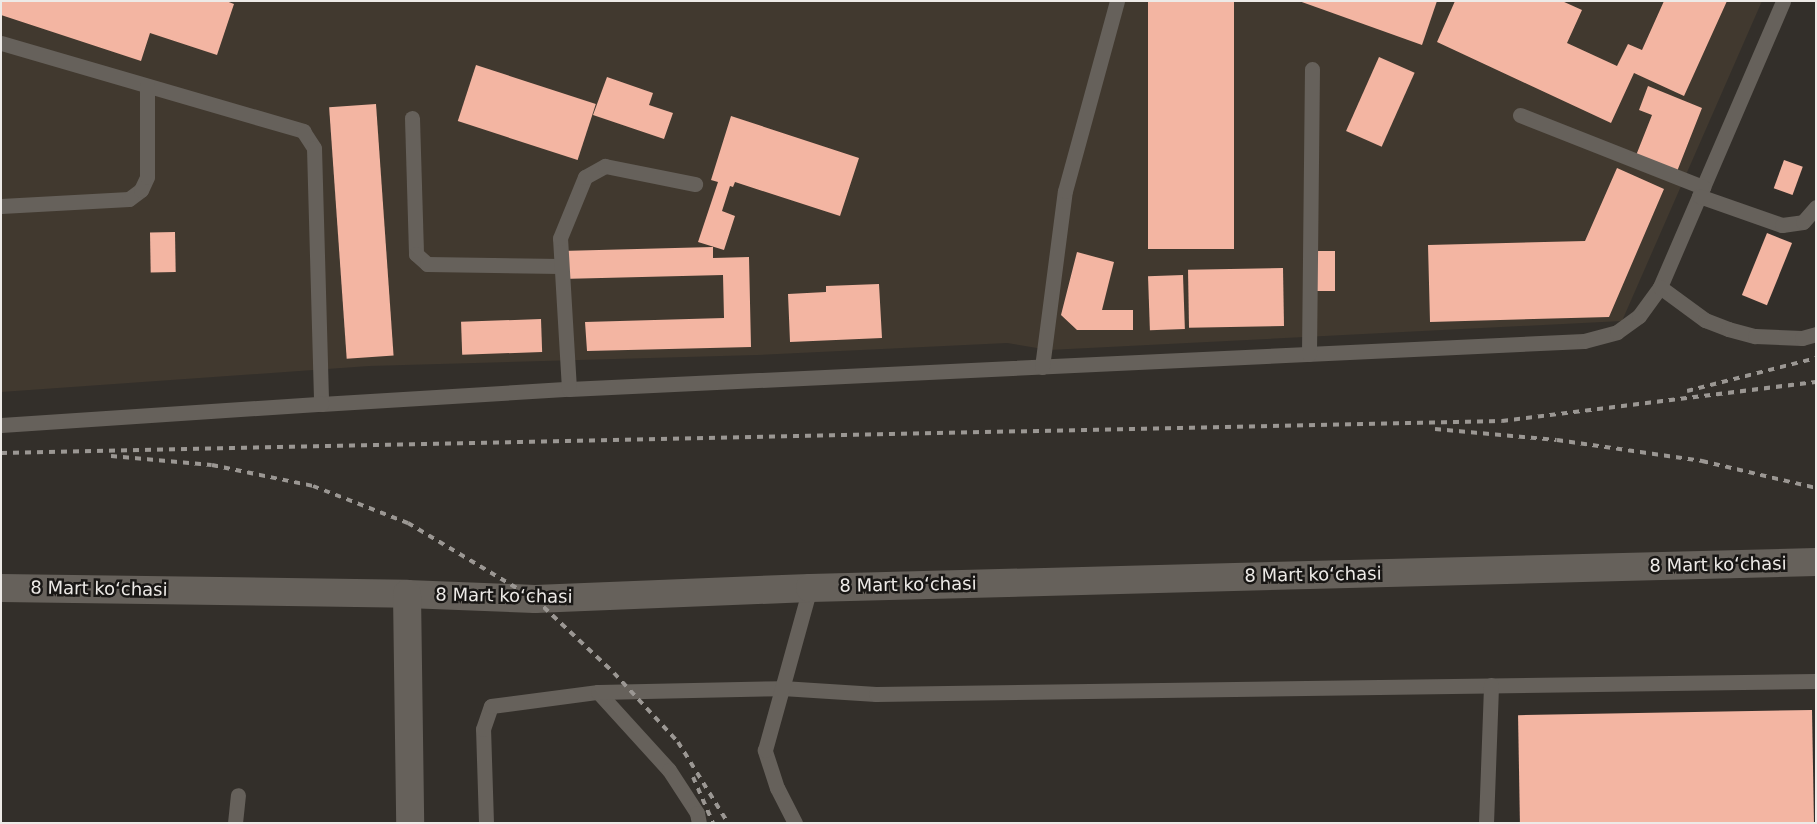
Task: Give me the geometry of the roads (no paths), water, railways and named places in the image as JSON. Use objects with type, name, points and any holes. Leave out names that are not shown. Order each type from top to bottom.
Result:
[{"type":"street","name":"8 Mart koʻchasi","points":[[1,588],[408,594],[535,599],[810,588],[1816,562]]},
{"type":"street","points":[[408,594],[410,823]]},
{"type":"lane","points":[[1042,367],[1065,191],[1117,1]]},
{"type":"lane","points":[[1,425],[569,389],[1584,341],[1617,332],[1639,316],[1660,287],[1783,1]]},
{"type":"lane","points":[[1,43],[303,131],[314,148],[321,404]]},
{"type":"lane","points":[[1308,354],[1312,69]]},
{"type":"lane","points":[[1,206],[129,199],[141,190],[147,176],[147,86]]},
{"type":"lane","points":[[1520,115],[1782,225],[1802,222],[1816,207]]},
{"type":"lane","points":[[412,118],[416,254],[427,264],[560,266]]},
{"type":"lane","points":[[569,389],[560,266],[560,238],[585,177],[605,166],[695,184]]},
{"type":"lane","points":[[1660,287],[1705,320],[1728,329],[1755,336],[1802,338],[1816,334]]},
{"type":"lane","points":[[797,821],[776,788],[765,750],[810,588]]},
{"type":"lane","points":[[486,823],[483,729],[491,706],[598,692],[782,688],[876,694],[1816,681]]},
{"type":"lane","points":[[1486,823],[1491,685]]},
{"type":"lane","points":[[598,692],[669,770],[697,813],[699,823]]},
{"type":"lane","points":[[235,823],[238,795]]},
{"type":"railway","points":[[1687,391],[1816,358]]},
{"type":"railway","points":[[1,453],[1502,421],[1816,382]]},
{"type":"railway","points":[[1435,429],[1557,440],[1702,461],[1816,488]]},
{"type":"railway","points":[[111,456],[212,465],[313,486],[408,523],[535,599],[614,673],[678,742],[728,823]]},
{"type":"railway","points":[[693,777],[713,823]]}]
